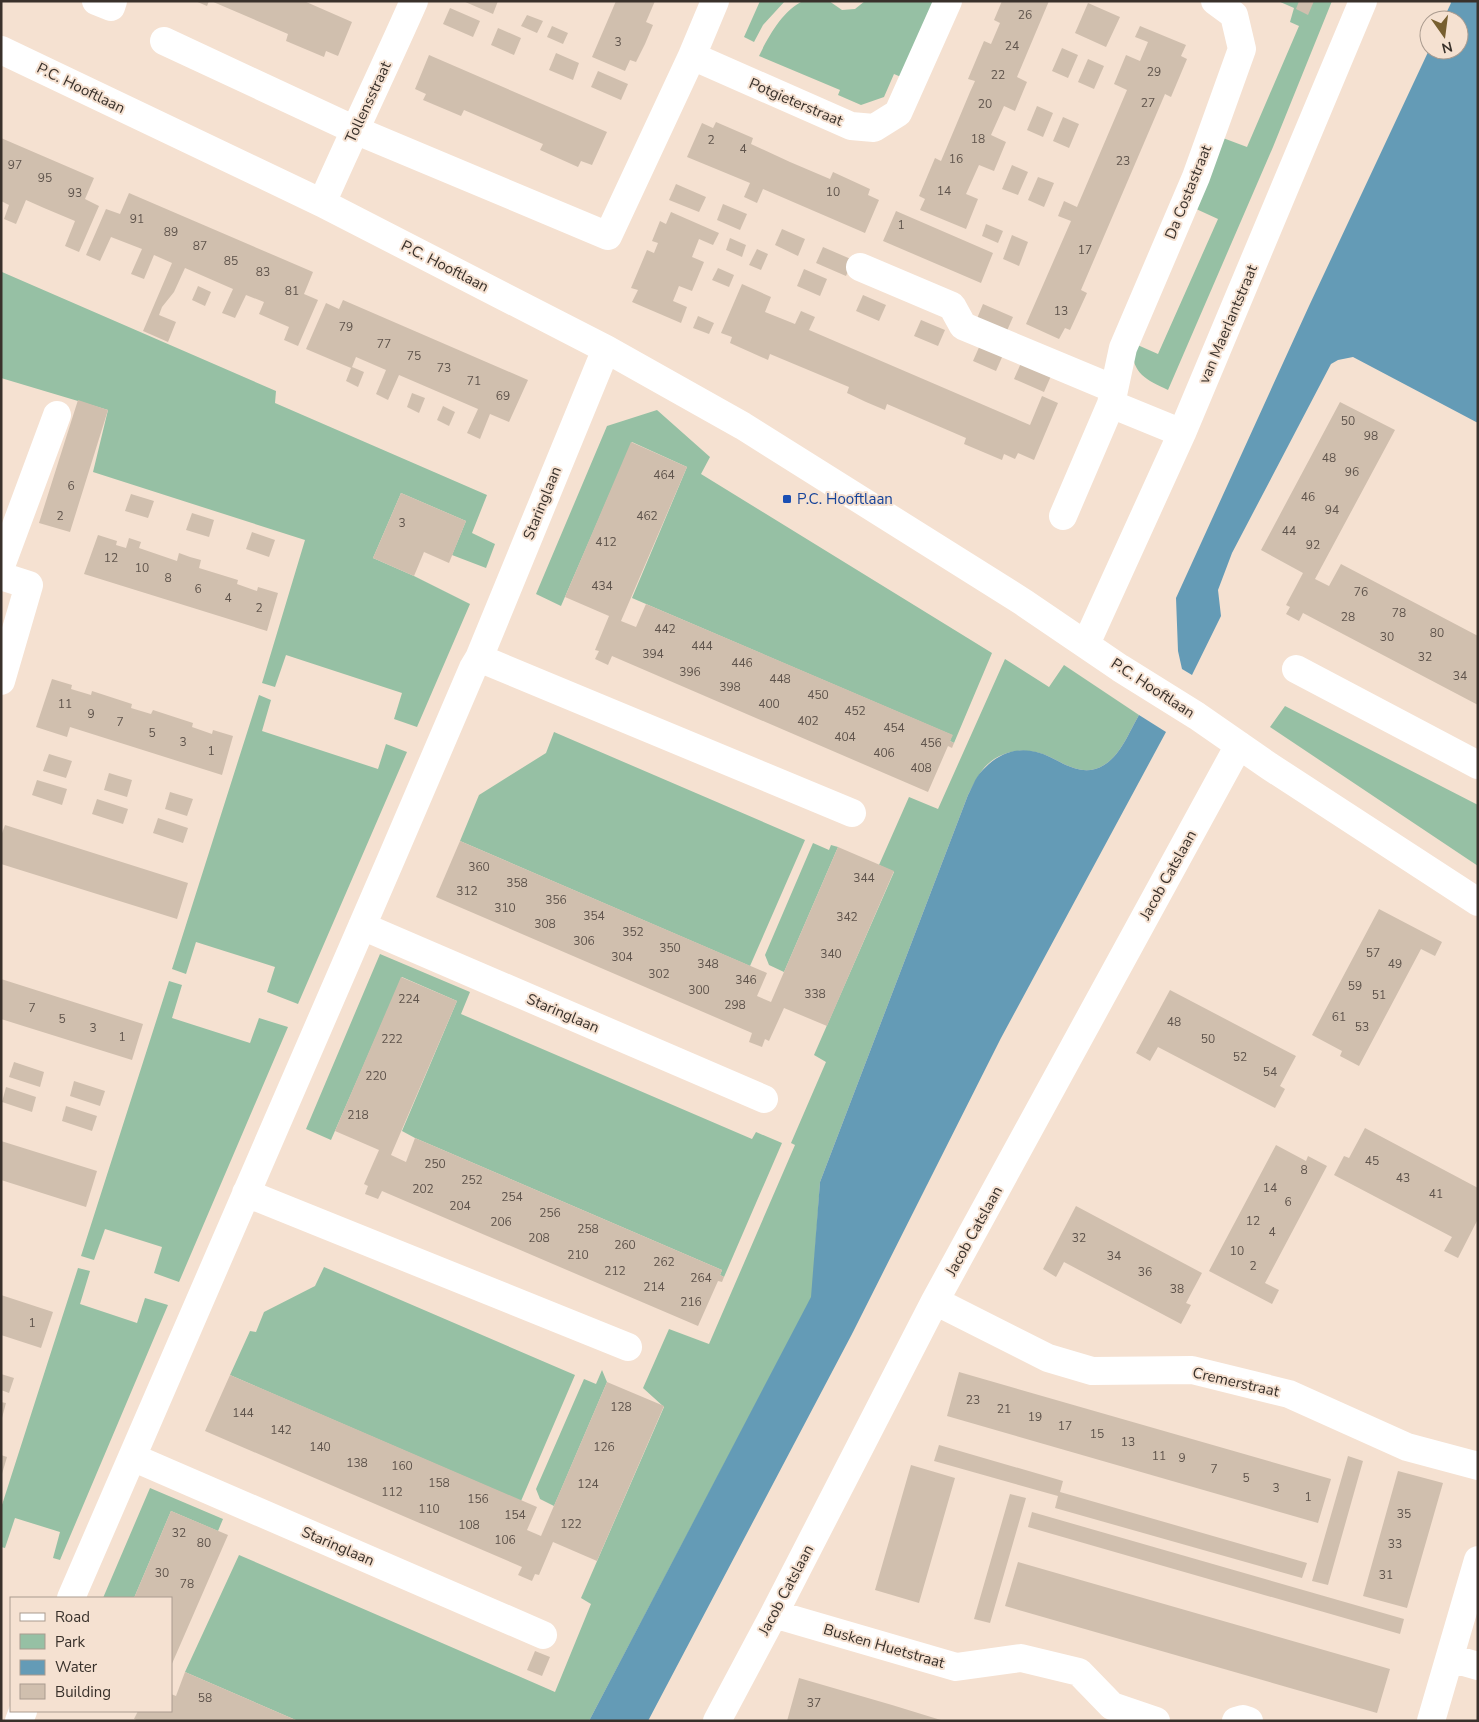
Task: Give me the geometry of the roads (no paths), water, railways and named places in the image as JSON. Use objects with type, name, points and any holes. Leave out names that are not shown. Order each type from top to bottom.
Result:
[{"type":"street","name":"Tollensstraat","points":[[322,203],[414,1]]},
{"type":"street","points":[[164,41],[355,130],[608,236],[692,56],[715,1]]},
{"type":"street","name":"Potgieterstraat","points":[[692,56],[851,126],[874,128],[898,113],[948,1]]},
{"type":"street","name":"Da Costastraat","points":[[1063,516],[1113,397],[1122,348],[1196,177],[1242,49],[1234,15],[1216,1]]},
{"type":"street","name":"van Maerlantstraat","points":[[1086,644],[1182,433],[1363,1]]},
{"type":"street","name":"P.C. Hooftlaan","points":[[1,50],[322,203],[606,349],[743,426],[1023,602],[1120,668],[1197,716],[1269,766],[1478,902]]},
{"type":"street","points":[[860,268],[952,306],[963,326],[1113,397],[1182,433]]},
{"type":"street","name":"Staringlaan","points":[[71,1597],[473,668],[479,658],[606,349]]},
{"type":"street","points":[[1,566],[57,415]]},
{"type":"street","points":[[1,576],[29,585],[1,681]]},
{"type":"street","points":[[479,658],[852,813]]},
{"type":"street","points":[[1296,669],[1478,765]]},
{"type":"street","name":"Jacob Catslaan","points":[[717,1721],[935,1301],[1239,745]]},
{"type":"street","name":"Staringlaan","points":[[362,926],[764,1099]]},
{"type":"street","points":[[246,1192],[628,1347]]},
{"type":"street","name":"Cremerstraat","points":[[935,1301],[1048,1358],[1092,1371],[1192,1370],[1289,1394],[1407,1447],[1478,1466]]},
{"type":"street","name":"Staringlaan","points":[[132,1457],[543,1635]]},
{"type":"street","points":[[1431,1721],[1478,1560]]},
{"type":"street","name":"Busken Huetstraat","points":[[774,1614],[956,1667],[1021,1658],[1079,1672],[1112,1706],[1156,1721]]},
{"type":"street","points":[[1450,1658],[1478,1666]]},
{"type":"street","points":[[1236,1721],[1244,1719],[1249,1721]]},
{"type":"water","points":[[1450,1],[1478,1],[1478,423],[1353,357],[1338,360],[1331,364],[1232,553],[1218,590],[1221,616],[1192,675],[1182,669],[1178,651],[1176,598],[1309,306],[1424,60],[1469,60],[1469,10],[1448,10]]},
{"type":"water","points":[[1139,715],[1166,732],[1001,1038],[852,1334],[648,1721],[589,1721],[811,1297],[820,1182],[975,780],[996,759],[1004,754],[1022,750],[1040,753],[1077,769],[1090,770],[1097,768],[1110,761],[1115,755],[1124,743]]},
{"type":"place","name":"P.C. Hooftlaan","points":[[787,499]]}]
